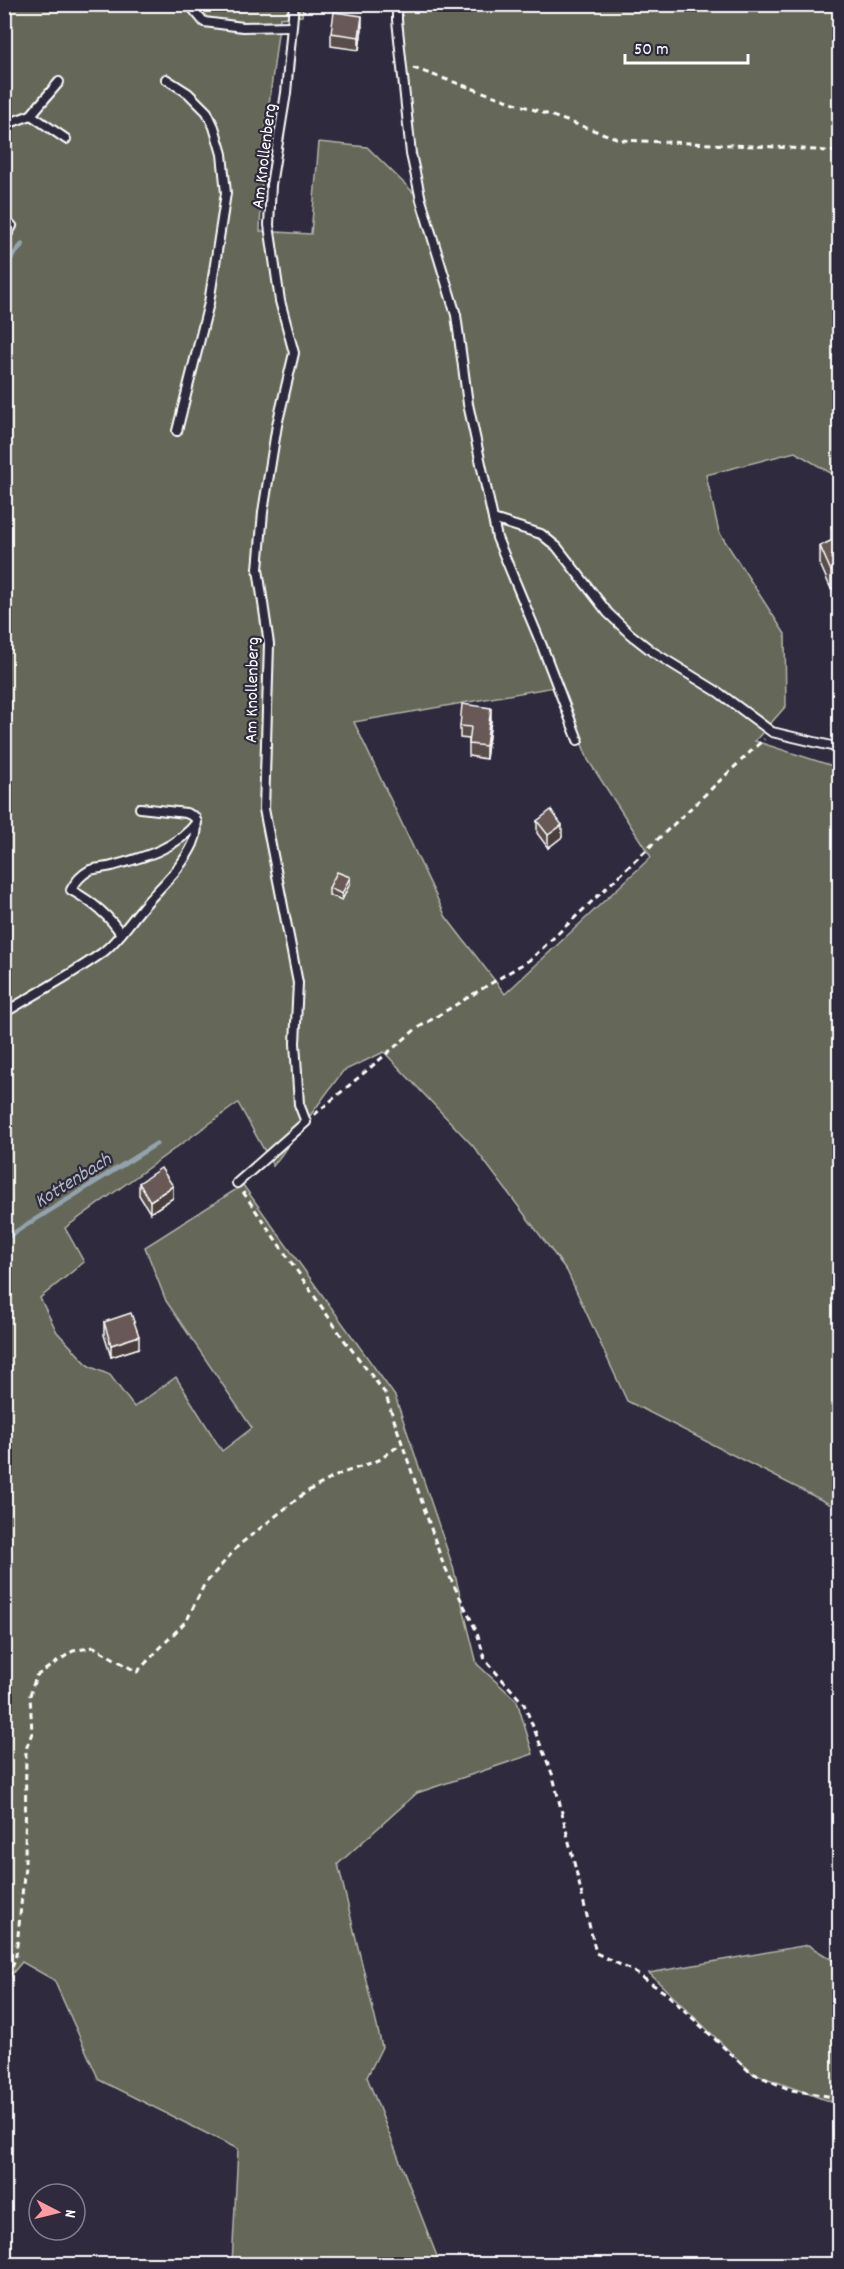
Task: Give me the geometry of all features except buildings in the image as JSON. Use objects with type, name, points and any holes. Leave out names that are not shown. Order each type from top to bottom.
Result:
[{"type":"lane","points":[[189,4],[204,22],[243,27],[291,26]]},
{"type":"lane","name":"Am Knollenberg","points":[[294,4],[286,93],[271,185],[270,225],[280,301],[294,353],[275,436],[263,512],[258,569],[269,644],[264,809],[298,983],[295,1042],[299,1104],[306,1122]]},
{"type":"lane","points":[[397,4],[411,154],[421,200],[456,315],[470,415],[497,538],[578,740]]},
{"type":"lane","points":[[166,79],[189,93],[207,112],[222,154],[226,193],[209,303],[177,431]]},
{"type":"lane","points":[[4,125],[31,115],[59,82]]},
{"type":"lane","points":[[31,115],[66,139]]},
{"type":"lane","points":[[4,219],[12,226],[4,240]]},
{"type":"lane","points":[[493,519],[541,534],[557,547],[602,605],[630,634],[654,652],[718,692],[772,732],[840,748]]},
{"type":"lane","points":[[4,1013],[103,952],[181,864],[194,843],[198,830],[195,817],[186,813],[140,808]]},
{"type":"lane","points":[[121,934],[88,899],[71,890],[76,880],[91,869],[134,860],[164,849],[186,836],[197,822]]},
{"type":"lane","points":[[237,1183],[306,1122]]},
{"type":"path","points":[[402,65],[622,140],[840,152]]},
{"type":"path","points":[[306,1122],[416,1029],[531,959],[772,732]]},
{"type":"path","points":[[237,1183],[345,1341],[385,1394],[442,1561],[477,1632],[485,1660],[524,1704],[553,1776],[596,1953],[631,1970],[667,1994],[750,2072],[791,2090],[840,2098]]},
{"type":"path","points":[[4,1986],[8,1981],[16,1955],[25,1866],[26,1749],[32,1733],[30,1695],[36,1676],[73,1651],[94,1647],[137,1672],[186,1620],[204,1585],[239,1545],[306,1492],[340,1474],[379,1460],[401,1444]]},
{"type":"green space","points":[[5,5],[303,5],[302,16],[280,18],[263,151],[260,231],[311,234],[319,142],[367,147],[414,193],[391,5],[839,5],[839,478],[795,452],[706,475],[719,532],[785,634],[786,706],[755,741],[839,768],[839,1509],[627,1401],[567,1271],[473,1146],[384,1052],[343,1071],[273,1166],[238,1103],[65,1228],[84,1262],[40,1298],[57,1332],[89,1366],[110,1375],[134,1407],[176,1377],[222,1451],[252,1428],[166,1301],[145,1247],[243,1185],[395,1396],[453,1567],[477,1664],[517,1701],[533,1754],[417,1793],[338,1864],[382,2047],[367,2077],[440,2264],[232,2264],[238,2149],[99,2080],[54,1980],[22,1962],[5,1982]],"holes":[[[560,686],[588,760],[651,857],[505,994],[446,917],[354,722]]]},
{"type":"green space","points":[[808,1945],[839,1964],[840,2090],[834,2103],[752,2073],[649,1973]]},
{"type":"waterway","points":[[4,266],[22,245]]},
{"type":"waterway","name":"Kottenbach","points":[[4,1239],[156,1144]]}]
